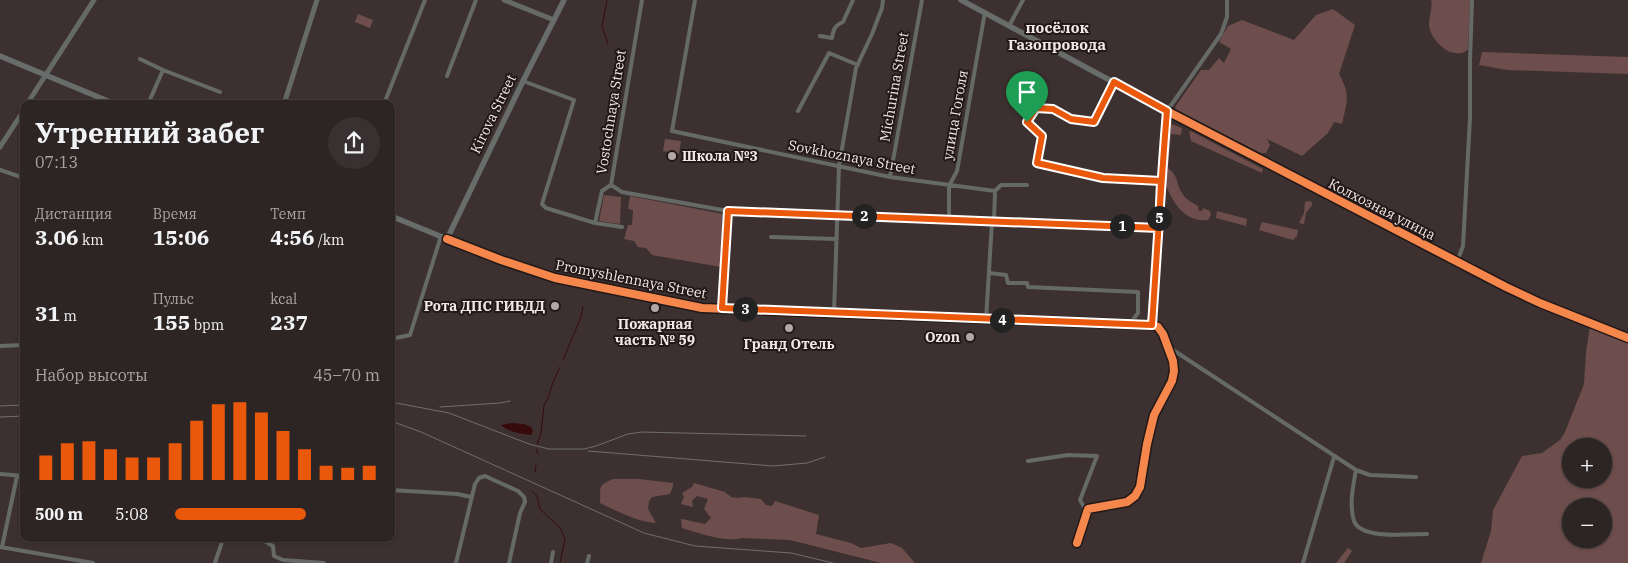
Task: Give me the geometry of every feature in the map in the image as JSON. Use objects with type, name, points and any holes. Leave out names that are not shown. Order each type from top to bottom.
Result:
[{"type":"main road","name":"Kirova Street","points":[[444,238],[564,0]]},
{"type":"main road","points":[[962,0],[1167,111]]},
{"type":"main road","points":[[0,56],[105,100]]},
{"type":"main road","name":"Promyshlennaya Street","points":[[395,218],[444,238]]},
{"type":"street","points":[[31,100],[94,0]]},
{"type":"street","points":[[285,100],[316,0]]},
{"type":"street","points":[[386,100],[425,0]]},
{"type":"street","points":[[447,76],[476,0]]},
{"type":"street","points":[[504,0],[554,20]]},
{"type":"street","name":"Vostochnaya Street","points":[[596,224],[602,191],[611,185],[642,0]]},
{"type":"street","name":"Sovkhoznaya Street","points":[[695,0],[672,131],[890,177],[949,186],[996,191],[1001,184],[1027,185]]},
{"type":"street","points":[[820,36],[832,38],[833,30],[838,24],[843,22],[853,0]]},
{"type":"street","points":[[834,313],[840,166],[858,65],[882,8],[883,0]]},
{"type":"street","name":"Michurina Street","points":[[890,177],[922,0]]},
{"type":"street","points":[[1009,26],[1023,0]]},
{"type":"street","points":[[1077,543],[1088,509],[1127,502],[1135,496],[1140,486],[1154,415],[1172,380],[1174,371],[1173,361],[1158,327],[1152,325],[1167,111],[1221,34],[1227,17],[1227,0]]},
{"type":"street","points":[[1457,262],[1463,246],[1470,118],[1472,0]]},
{"type":"street","name":"улица Гоголя","points":[[949,220],[949,186],[957,171],[985,12]]},
{"type":"street","points":[[798,111],[829,53],[858,65]]},
{"type":"street","points":[[140,59],[220,92]]},
{"type":"street","points":[[150,100],[163,70]]},
{"type":"street","points":[[522,81],[574,100],[542,204],[546,208],[596,224],[622,228]]},
{"type":"street","points":[[1114,82],[1094,122],[1071,119],[1053,109],[1036,108],[1027,122],[1042,136],[1037,163],[1103,178],[1161,181]]},
{"type":"street","name":"Колхозная улица","points":[[1167,111],[1457,262],[1540,303],[1590,323]]},
{"type":"street","points":[[0,147],[20,116]]},
{"type":"street","points":[[0,170],[20,177]]},
{"type":"street","points":[[611,185],[622,192],[728,211],[1159,228]]},
{"type":"street","points":[[986,320],[996,191]]},
{"type":"street","points":[[722,308],[728,211]]},
{"type":"street","points":[[771,237],[837,239]]},
{"type":"street","name":"Promyshlennaya Street","points":[[444,238],[555,278],[702,308],[1152,325]]},
{"type":"street","name":"Kirova Street","points":[[395,338],[410,335],[444,238]]},
{"type":"street","points":[[989,273],[1006,275],[1008,283],[1027,283],[1028,287],[1138,292],[1138,313],[1129,325]]},
{"type":"street","points":[[1590,323],[1628,338]]},
{"type":"street","points":[[0,346],[20,345]]},
{"type":"street","points":[[1167,346],[1356,470],[1370,476],[1416,477]]},
{"type":"street","points":[[1028,461],[1068,455],[1097,456],[1080,500],[1087,512]]},
{"type":"street","points":[[1303,563],[1334,457]]},
{"type":"street","points":[[1356,470],[1352,502],[1354,522],[1360,528],[1372,534],[1427,534]]},
{"type":"street","points":[[0,474],[17,476],[1,547],[94,563]]},
{"type":"street","points":[[456,563],[474,484],[479,478],[485,476],[518,491],[524,497],[525,502],[522,506],[509,563]]},
{"type":"street","points":[[395,490],[457,494],[471,497]]},
{"type":"street","points":[[215,563],[221,542]]},
{"type":"street","points":[[266,542],[273,546],[274,556],[282,560],[324,563]]},
{"type":"street","points":[[551,563],[553,552]]},
{"type":"street","points":[[587,563],[589,556]]},
{"type":"shaded area","points":[[1431,0],[1470,0],[1468,50],[1461,53],[1450,52],[1435,40],[1429,24]]},
{"type":"shaded area","points":[[1333,9],[1355,25],[1339,74],[1347,93],[1342,124],[1334,122],[1328,133],[1302,156],[1267,139],[1270,145],[1266,153],[1261,153],[1176,110],[1175,107],[1201,70],[1209,70],[1219,58],[1224,63],[1231,49],[1219,42],[1228,26],[1242,20],[1294,40],[1316,15]]},
{"type":"shaded area","points":[[358,14],[373,20],[370,28],[355,22]]},
{"type":"shaded area","points":[[1482,52],[1628,57],[1628,74],[1507,70],[1479,65]]},
{"type":"shaded area","points":[[1169,123],[1182,128],[1181,135],[1171,134],[1168,168],[1176,177],[1185,197],[1198,206],[1199,211],[1202,211],[1203,208],[1210,211],[1211,215],[1208,220],[1192,218],[1180,209],[1164,181]]},
{"type":"shaded area","points":[[1191,131],[1263,169],[1262,173],[1191,141],[1189,132]]},
{"type":"shaded area","points":[[665,139],[681,141],[679,154],[663,151]]},
{"type":"shaded area","points":[[604,195],[621,197],[620,224],[599,221]]},
{"type":"shaded area","points":[[630,196],[723,214],[721,267],[652,255],[646,248],[638,247],[634,241],[624,239],[628,225],[632,225],[633,210],[628,209]]},
{"type":"shaded area","points":[[1305,202],[1312,202],[1312,205],[1306,213],[1304,224],[1299,223],[1304,213]]},
{"type":"shaded area","points":[[1217,211],[1247,219],[1246,226],[1216,218]]},
{"type":"shaded area","points":[[1262,222],[1298,230],[1297,236],[1293,240],[1259,230]]},
{"type":"shaded area","points":[[1590,326],[1628,342],[1628,563],[1481,563],[1491,531],[1493,510],[1522,456],[1542,453],[1560,440],[1584,384]]},
{"type":"shaded area","points":[[511,423],[524,424],[531,427],[533,431],[531,435],[523,434],[511,431],[501,425]]},
{"type":"shaded area","points":[[613,479],[639,479],[673,483],[670,494],[652,497],[649,501],[648,509],[656,523],[620,513],[600,503],[602,485]]},
{"type":"shaded area","points":[[694,483],[725,492],[731,497],[761,499],[766,505],[772,506],[775,501],[819,515],[816,534],[851,543],[861,548],[891,543],[902,548],[915,563],[881,563],[790,540],[729,539],[712,537],[682,528],[681,519],[705,524],[711,518],[704,509],[708,499],[697,496],[692,501],[693,507],[681,504],[684,497],[682,493],[692,487]]},
{"type":"shaded area","points":[[1348,548],[1352,551],[1344,563],[1336,563]]},
{"type":"waterway","points":[[607,0],[602,26],[608,44]]},
{"type":"waterway","points":[[563,360],[581,317],[583,307]]},
{"type":"waterway","points":[[537,444],[541,433],[544,405],[560,367]]},
{"type":"waterway","points":[[536,449],[538,454]]},
{"type":"waterway","points":[[535,472],[536,465]]},
{"type":"waterway","points":[[532,491],[537,496],[540,509],[560,528],[565,539],[560,563]]},
{"type":"railway","points":[[440,407],[510,401]]},
{"type":"railway","points":[[395,403],[449,413],[529,444],[549,449],[584,449],[628,434],[642,432],[806,436]]},
{"type":"railway","points":[[0,406],[20,405]]},
{"type":"railway","points":[[0,417],[20,416]]},
{"type":"railway","points":[[395,422],[421,432],[644,533],[695,546],[791,553],[833,563]]},
{"type":"railway","points":[[588,451],[773,466],[807,463],[825,457]]},
{"type":"cycle path","points":[[1167,111],[1506,287],[1540,303],[1628,338]]},
{"type":"cycle path","points":[[447,239],[555,278],[702,308],[1153,325],[1158,327],[1163,334],[1173,361],[1174,371],[1172,381],[1154,415],[1140,487],[1135,496],[1127,502],[1088,509],[1077,543]]},
{"type":"place","name":"Школа №3","points":[[672,156]]},
{"type":"place","name":"Рота ДПС ГИБДД","points":[[555,306]]},
{"type":"place","name":"Пожарная часть № 59","points":[[655,308]]},
{"type":"place","name":"Гранд Отель","points":[[789,328]]},
{"type":"place","name":"Ozon","points":[[970,337]]},
{"type":"district","name":"посёлок Газопровода","points":[[1057,36]]},
{"type":"route","points":[[1027,122],[1036,108],[1053,109],[1071,119],[1094,122],[1114,82],[1167,111],[1161,181],[1159,228],[1152,325],[986,320],[722,308],[728,211],[1159,228],[1161,181],[1103,178],[1037,163],[1042,136],[1027,122]]}]
